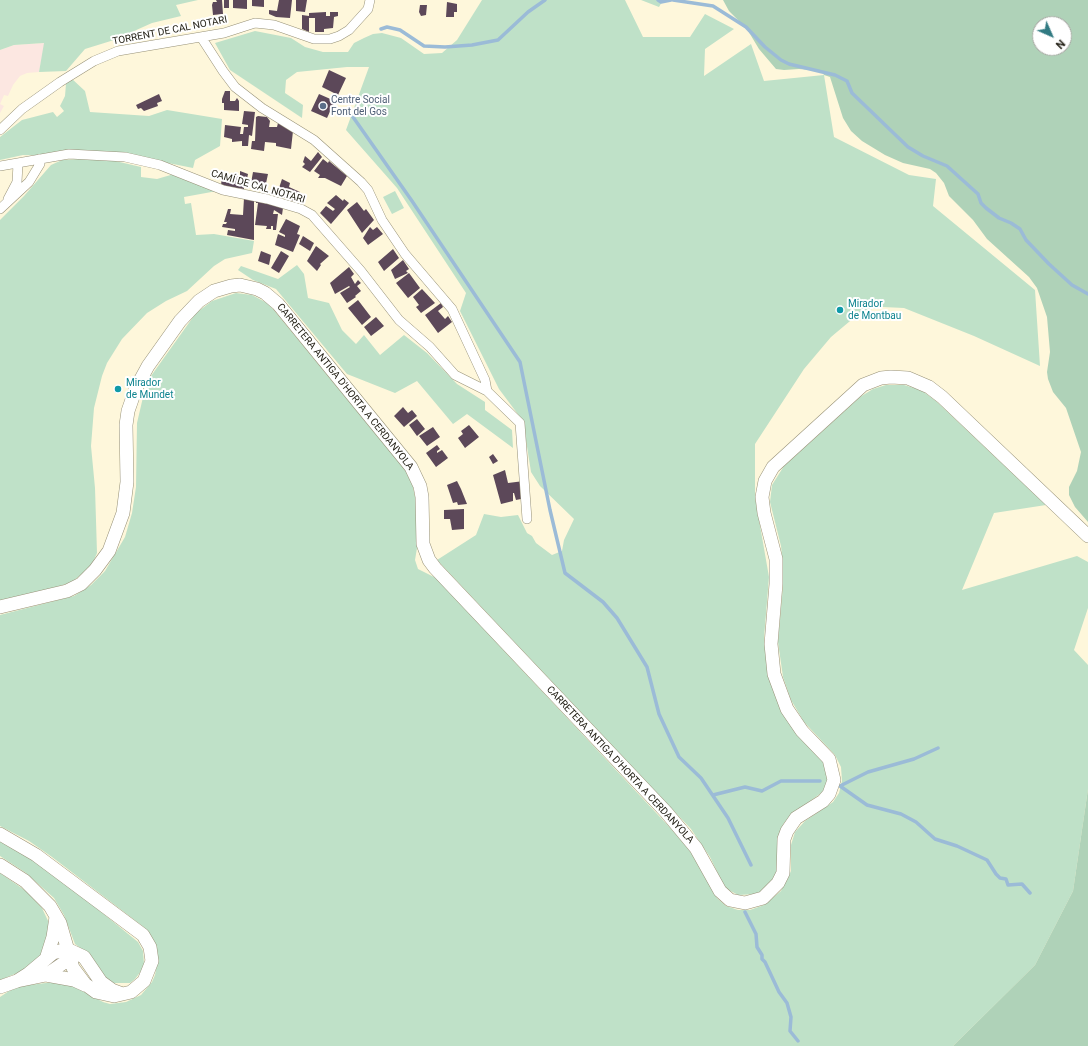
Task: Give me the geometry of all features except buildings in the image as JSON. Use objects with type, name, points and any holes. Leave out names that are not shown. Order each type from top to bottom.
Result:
[{"type":"street","name":"TORRENT DE CAL NOTARI","points":[[0,130],[22,109],[60,82],[100,59],[127,48],[201,37],[260,23],[274,25],[314,39],[334,38],[349,30],[368,9],[370,0]]},
{"type":"street","points":[[201,37],[223,71],[236,87],[262,108],[314,140],[368,190],[382,220],[405,254],[452,309],[485,380],[487,392]]},
{"type":"street","name":"CAMÍ DE CAL NOTARI","points":[[0,166],[69,154],[125,157],[160,165],[224,190],[267,199],[301,209],[312,215],[361,271],[399,320],[430,347],[455,375],[487,392],[520,423],[528,520]]},
{"type":"street","points":[[1,208],[29,182],[40,164],[39,159]]},
{"type":"street","points":[[1,208],[17,182],[18,164]]},
{"type":"street","name":"CARRETERA ANTIGA D'HORTA A CERDANYOLA","points":[[0,607],[67,591],[81,584],[95,570],[109,551],[123,513],[127,482],[126,425],[128,411],[136,388],[145,372],[180,321],[199,301],[214,291],[231,286],[240,285],[257,289],[272,298],[278,304],[412,467],[420,486],[422,497],[424,544],[429,560],[435,568],[666,812],[696,848],[720,891],[730,900],[745,903],[763,898],[778,884],[783,873],[784,844],[787,831],[796,818],[830,794],[834,780],[829,759],[795,722],[782,697],[774,674],[771,644],[776,584],[776,559],[764,513],[762,497],[765,482],[773,467],[864,385],[882,378],[908,378],[929,387],[942,397],[1088,536]]},
{"type":"street","points":[[0,834],[36,855],[138,931],[147,941],[151,954],[148,975],[140,985],[125,994],[108,996],[74,980],[46,975],[17,981],[0,987]]},
{"type":"street","points":[[0,865],[15,874],[34,889],[56,916],[77,973],[91,988]]},
{"type":"street","points":[[47,956],[53,937],[56,916]]},
{"type":"street","points":[[17,981],[28,974],[53,952],[68,952],[84,957],[101,982],[106,986],[125,994]]},
{"type":"street","points":[[46,975],[65,962],[68,952]]},
{"type":"shaded area","points":[[45,43],[39,72],[27,73],[20,76],[13,85],[8,96],[4,95],[0,104],[0,50],[14,45]]},
{"type":"shaded area","points":[[0,104],[4,106],[0,113]]},
{"type":"green space","points":[[0,0],[198,0],[176,5],[181,16],[152,23],[114,40],[85,49],[66,71],[39,72],[44,43],[14,45],[0,50]]},
{"type":"green space","points":[[482,0],[625,0],[643,37],[690,37],[705,14],[734,29],[705,49],[704,76],[751,44],[764,81],[824,75],[834,137],[909,175],[936,179],[933,206],[1035,290],[1040,366],[974,336],[904,308],[883,307],[862,311],[831,337],[804,369],[755,444],[755,497],[769,577],[764,638],[769,679],[779,705],[825,764],[828,781],[824,791],[791,815],[784,823],[782,828],[777,871],[772,883],[757,894],[738,895],[727,889],[710,857],[691,829],[437,560],[476,535],[484,514],[501,517],[518,515],[527,533],[532,536],[536,543],[552,555],[562,551],[564,540],[574,519],[540,486],[531,472],[523,421],[499,389],[460,311],[466,293],[397,188],[346,130],[369,67],[347,67],[297,72],[286,80],[285,93],[303,105],[302,118],[230,70],[215,43],[255,31],[291,38],[305,47],[323,52],[348,52],[354,43],[373,34],[382,33],[401,38],[424,54],[442,53],[457,40]]},
{"type":"green space","points":[[641,0],[663,0],[659,7]]},
{"type":"green space","points":[[723,0],[1088,0],[1088,522],[1075,507],[1069,495],[1069,487],[1077,471],[1081,452],[1066,408],[1053,392],[1048,379],[1047,372],[1050,352],[1047,317],[1037,288],[1029,277],[987,239],[973,220],[949,196],[944,183],[936,173],[930,169],[903,163],[885,155],[862,141],[851,131],[843,118],[830,77],[824,75],[822,71],[776,69],[759,49],[747,29],[729,11]]},
{"type":"green space","points":[[71,78],[85,91],[90,112],[149,116],[167,110],[222,119],[220,146],[195,160],[193,168],[148,159],[23,155],[0,160],[0,137],[22,120],[53,112],[57,117],[64,111],[60,106],[65,96],[66,84]]},
{"type":"green space","points":[[62,160],[111,160],[141,167],[141,177],[157,179],[174,174],[217,191],[184,197],[185,204],[191,203],[196,235],[214,234],[254,241],[252,253],[225,259],[214,266],[187,291],[166,301],[147,313],[122,339],[107,363],[94,408],[91,446],[95,488],[97,553],[94,560],[90,567],[72,582],[51,589],[0,601],[0,220],[24,196],[51,165]]},
{"type":"green space","points":[[395,191],[404,208],[392,214],[383,197]]},
{"type":"green space","points":[[297,265],[304,274],[308,298],[329,303],[342,330],[356,344],[364,335],[380,355],[404,335],[427,353],[457,384],[485,402],[485,410],[512,430],[513,448],[467,414],[453,424],[417,381],[395,393],[347,374],[276,289],[253,280],[238,270],[241,266],[278,279]]},
{"type":"green space","points":[[236,293],[252,295],[267,303],[273,309],[406,471],[413,487],[416,502],[417,548],[415,560],[418,569],[436,578],[674,832],[690,851],[717,898],[726,906],[738,910],[750,910],[764,905],[781,891],[791,871],[791,845],[795,832],[805,821],[833,802],[839,793],[842,781],[841,767],[835,755],[804,722],[791,700],[783,677],[778,642],[783,586],[783,565],[781,546],[770,502],[772,485],[784,466],[860,397],[873,389],[886,385],[904,385],[921,390],[936,401],[1046,505],[994,513],[962,590],[1077,556],[1088,562],[1088,608],[1074,650],[1088,665],[1088,789],[1073,891],[1035,965],[953,1046],[0,1046],[0,997],[9,991],[21,986],[54,982],[73,986],[103,1002],[110,1004],[126,1002],[141,995],[152,982],[155,975],[158,958],[154,942],[145,928],[52,857],[29,841],[0,826],[0,615],[74,596],[91,585],[105,571],[125,537],[132,513],[136,487],[137,423],[144,393],[151,376],[196,313],[212,301]]},
{"type":"green space","points":[[1088,789],[1088,1046],[953,1046],[1035,965],[1073,891]]},
{"type":"green space","points":[[0,840],[23,853],[67,884],[138,942],[143,951],[144,964],[142,970],[135,979],[130,983],[114,983],[103,976],[91,956],[75,944],[64,915],[54,898],[26,873],[0,856]]},
{"type":"green space","points":[[0,873],[26,891],[42,908],[49,923],[45,951],[27,969],[0,980]]},
{"type":"waterway","name":"TORRENT DE CAL NOTARI","points":[[381,29],[387,27],[400,30],[424,46],[445,47],[472,45],[498,40],[528,12],[545,0]]},
{"type":"waterway","name":"TORRENT DE CAL NOTARI","points":[[658,0],[661,2],[671,0]]},
{"type":"waterway","points":[[673,0],[713,6],[746,27],[765,47],[781,60],[789,64],[835,75],[847,81],[852,93],[908,147],[923,156],[947,166],[978,194],[981,203],[986,208],[999,218],[1020,229],[1026,240],[1049,264],[1072,285],[1088,294]]},
{"type":"waterway","points":[[353,117],[412,201],[520,362],[550,510],[565,573],[603,602],[617,618],[647,667],[659,714],[679,757],[701,778],[728,818],[751,865]]},
{"type":"waterway","points":[[840,786],[868,772],[914,759],[938,748]]},
{"type":"waterway","points":[[713,795],[745,787],[762,791],[781,781],[820,781]]},
{"type":"waterway","points":[[840,786],[867,805],[901,814],[916,822],[935,839],[957,846],[987,860],[996,874],[1000,878],[1006,879],[1008,885],[1022,884],[1030,893]]},
{"type":"waterway","points":[[745,912],[756,934],[757,947],[762,955],[762,959],[765,962],[779,992],[787,1003],[791,1017],[790,1031],[798,1041]]},
{"type":"place","name":"Centre Social Font del Gos","points":[[323,106]]},
{"type":"place","name":"Mirador de Montbau","points":[[840,310]]},
{"type":"place","name":"Mirador de Mundet","points":[[118,389]]}]
